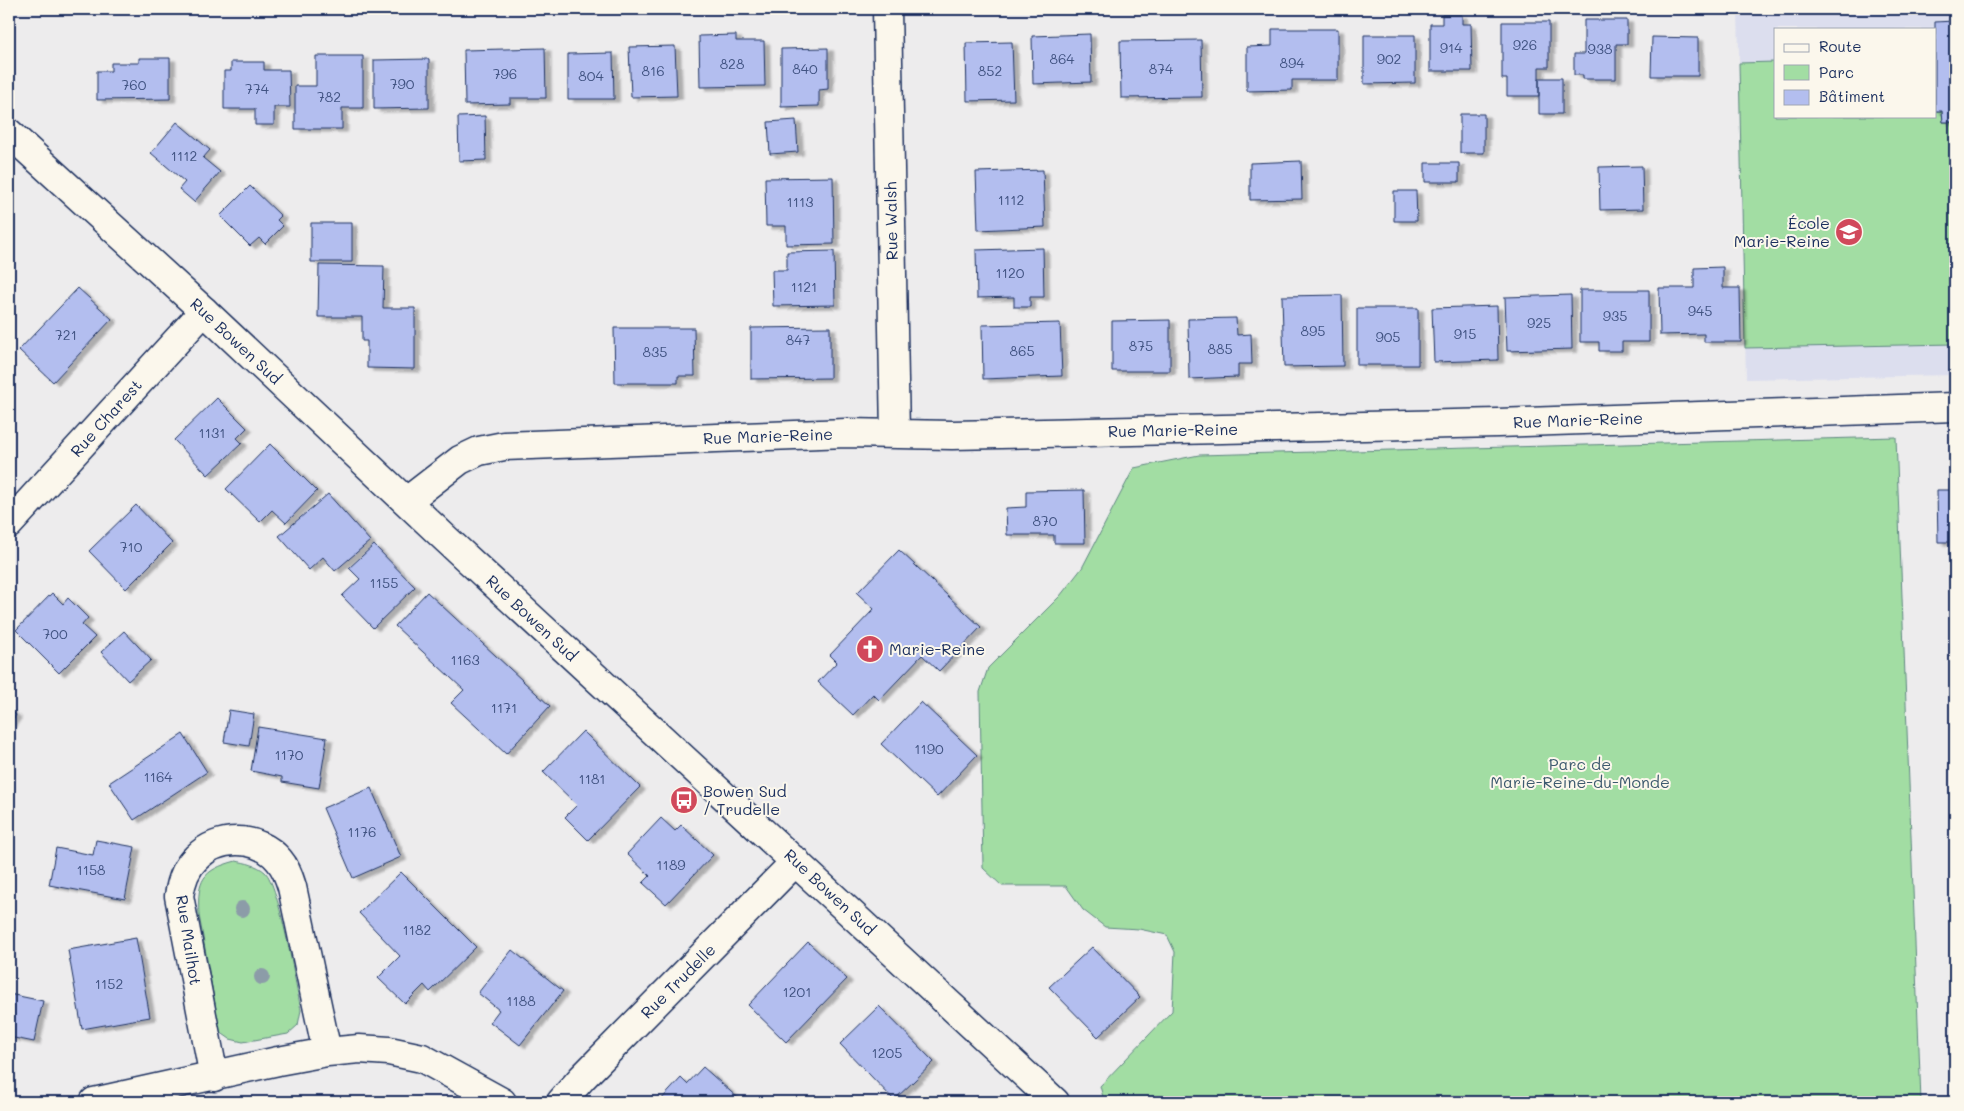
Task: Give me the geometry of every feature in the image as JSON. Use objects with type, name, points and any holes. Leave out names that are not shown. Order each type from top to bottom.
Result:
[{"type":"street","name":"Rue Walsh","points":[[887,9],[895,434]]},
{"type":"street","name":"Rue Bowen Sud","points":[[9,133],[204,311],[1055,1102]]},
{"type":"street","name":"Rue Charest","points":[[9,524],[204,311]]},
{"type":"street","name":"Rue Marie-Reine","points":[[407,501],[460,460],[479,452],[504,446],[846,433],[962,435],[1498,423],[1955,407]]},
{"type":"street","name":"Rue Mailhot","points":[[214,1077],[179,896],[181,882],[195,858],[218,844],[234,841],[250,842],[265,848],[278,859],[287,872],[292,887],[327,1052]]},
{"type":"street","name":"Rue Trudelle","points":[[561,1102],[582,1078],[796,860]]},
{"type":"street","points":[[103,1102],[278,1061],[327,1052],[359,1049],[389,1051],[422,1058],[502,1102]]},
{"type":"shaded area","name":"École Marie-Reine","points":[[1738,9],[1955,9],[1955,375],[1746,379]]},
{"type":"green space","name":"École Marie-Reine","points":[[1774,62],[1774,118],[1936,118],[1936,111],[1942,111],[1943,122],[1955,122],[1955,344],[1745,348],[1739,63]]},
{"type":"green space","name":"Parc de Marie-Reine-du-Monde","points":[[1896,437],[1921,1102],[1109,1102],[1103,1097],[1100,1086],[1172,1011],[1175,952],[1167,935],[1139,929],[1105,927],[1083,910],[1066,886],[1002,886],[983,868],[980,692],[988,668],[1060,596],[1082,568],[1134,468],[1199,455]]},
{"type":"green space","points":[[236,861],[251,865],[265,872],[270,881],[281,915],[301,1010],[298,1025],[288,1034],[243,1042],[230,1039],[220,1032],[199,915],[199,893],[204,878],[216,868]]},
{"type":"building","points":[[1442,15],[1462,15],[1462,24],[1471,24],[1472,71],[1430,71],[1430,24],[1442,24]]},
{"type":"building","points":[[1584,20],[1627,20],[1627,44],[1616,44],[1616,79],[1583,79],[1583,75],[1574,75],[1574,54],[1584,54]]},
{"type":"building","points":[[1955,21],[1955,122],[1943,122],[1942,111],[1936,111],[1935,22]]},
{"type":"building","points":[[1502,22],[1549,22],[1549,67],[1539,67],[1539,96],[1507,96],[1507,79],[1502,79]]},
{"type":"building","points":[[1272,29],[1338,29],[1338,80],[1292,80],[1292,90],[1247,91],[1247,47],[1272,46]]},
{"type":"building","points":[[1090,34],[1091,82],[1033,84],[1032,36]]},
{"type":"building","points":[[736,35],[736,41],[764,41],[765,86],[700,87],[699,36]]},
{"type":"building","points":[[1364,35],[1415,35],[1415,83],[1364,84]]},
{"type":"building","points":[[1652,37],[1698,38],[1698,76],[1651,76]]},
{"type":"building","points":[[1201,40],[1202,97],[1121,98],[1120,41]]},
{"type":"building","points":[[1012,42],[1014,100],[967,101],[966,43]]},
{"type":"building","points":[[675,46],[677,96],[631,97],[629,47]]},
{"type":"building","points":[[545,48],[546,98],[510,98],[510,104],[465,105],[464,50]]},
{"type":"building","points":[[828,48],[828,89],[819,90],[819,106],[781,107],[781,49]]},
{"type":"building","points":[[613,53],[614,99],[568,99],[568,54]]},
{"type":"building","points":[[316,56],[363,56],[363,108],[342,108],[342,129],[295,129],[295,86],[316,86]]},
{"type":"building","points":[[139,58],[170,58],[170,99],[97,100],[97,71],[111,71],[111,63],[139,63]]},
{"type":"building","points":[[429,59],[429,108],[374,109],[374,60]]},
{"type":"building","points":[[231,62],[264,62],[264,70],[289,70],[290,107],[274,107],[274,125],[255,125],[255,109],[224,109],[224,71],[231,71]]},
{"type":"building","points":[[1539,78],[1562,78],[1562,114],[1539,114]]},
{"type":"building","points":[[1460,114],[1484,114],[1484,153],[1460,153]]},
{"type":"building","points":[[485,116],[486,160],[459,161],[458,117]]},
{"type":"building","points":[[796,120],[798,152],[770,154],[768,122]]},
{"type":"building","points":[[177,122],[210,150],[203,158],[220,172],[194,202],[179,189],[185,182],[151,153]]},
{"type":"building","points":[[1301,161],[1302,199],[1250,200],[1250,163]]},
{"type":"building","points":[[1425,163],[1459,163],[1459,182],[1425,182]]},
{"type":"building","points":[[1642,166],[1643,209],[1600,210],[1599,167]]},
{"type":"building","points":[[1043,170],[1045,227],[978,230],[976,172]]},
{"type":"building","points":[[833,177],[834,244],[786,245],[786,226],[766,226],[765,178]]},
{"type":"building","points":[[250,186],[281,216],[277,220],[283,226],[265,244],[259,238],[250,246],[220,216]]},
{"type":"building","points":[[1394,191],[1416,191],[1417,221],[1394,221]]},
{"type":"building","points":[[311,223],[352,223],[352,262],[311,262]]},
{"type":"building","points":[[1043,248],[1044,297],[1030,297],[1030,307],[1014,307],[1014,297],[977,298],[976,250]]},
{"type":"building","points":[[834,251],[835,305],[773,306],[772,270],[787,270],[787,252]]},
{"type":"building","points":[[319,265],[384,266],[383,308],[415,308],[415,369],[367,368],[367,341],[362,341],[362,317],[318,317]]},
{"type":"building","points":[[1723,267],[1723,288],[1740,288],[1741,342],[1704,342],[1704,334],[1660,335],[1659,288],[1694,288],[1694,268]]},
{"type":"building","points":[[78,288],[112,319],[53,382],[19,350]]},
{"type":"building","points":[[1580,290],[1649,290],[1649,342],[1622,342],[1622,351],[1599,351],[1599,342],[1580,342]]},
{"type":"building","points":[[1342,295],[1343,366],[1284,367],[1282,296]]},
{"type":"building","points":[[1571,295],[1572,349],[1507,351],[1505,297]]},
{"type":"building","points":[[1497,306],[1498,360],[1434,362],[1432,308]]},
{"type":"building","points":[[1357,308],[1418,308],[1418,365],[1357,365]]},
{"type":"building","points":[[1236,318],[1237,335],[1251,334],[1252,364],[1238,364],[1238,377],[1189,379],[1188,319]]},
{"type":"building","points":[[1170,320],[1170,371],[1112,371],[1112,321]]},
{"type":"building","points":[[1060,323],[1062,376],[983,379],[982,325]]},
{"type":"building","points":[[830,327],[830,378],[751,379],[751,328]]},
{"type":"building","points":[[614,328],[694,328],[695,376],[678,376],[678,383],[615,383]]},
{"type":"building","points":[[217,398],[247,428],[237,438],[242,443],[208,475],[174,440]]},
{"type":"building","points":[[270,444],[317,491],[286,523],[272,510],[260,522],[226,489]]},
{"type":"building","points":[[1084,490],[1085,543],[1054,543],[1054,535],[1007,535],[1006,508],[1026,507],[1026,491]]},
{"type":"building","points":[[1937,490],[1955,490],[1955,542],[1938,542]]},
{"type":"building","points":[[328,494],[370,541],[335,571],[323,557],[309,570],[279,536]]},
{"type":"building","points":[[136,505],[172,543],[126,589],[89,551]]},
{"type":"building","points":[[374,545],[415,587],[373,628],[342,596],[360,579],[349,568]]},
{"type":"building","points":[[899,550],[981,627],[939,671],[922,655],[879,700],[873,694],[853,715],[818,682],[837,662],[830,655],[874,609],[857,593]]},
{"type":"building","points":[[427,592],[550,706],[506,754],[451,703],[464,690],[395,626]]},
{"type":"building","points":[[52,593],[63,604],[68,598],[88,618],[82,625],[95,637],[59,673],[16,630]]},
{"type":"building","points":[[124,631],[151,660],[128,681],[101,652]]},
{"type":"building","points":[[921,702],[977,755],[937,797],[881,744]]},
{"type":"building","points":[[9,709],[16,715],[9,725]]},
{"type":"building","points":[[229,710],[254,714],[249,746],[224,742]]},
{"type":"building","points":[[258,727],[327,738],[319,788],[282,782],[282,777],[251,771]]},
{"type":"building","points":[[583,731],[640,787],[588,840],[565,817],[577,805],[543,772]]},
{"type":"building","points":[[183,734],[207,772],[134,820],[109,783]]},
{"type":"building","points":[[371,788],[401,857],[353,878],[323,808]]},
{"type":"building","points":[[661,818],[675,831],[681,825],[713,855],[666,904],[643,883],[650,876],[627,854]]},
{"type":"building","points":[[96,840],[135,847],[125,899],[49,885],[56,848],[93,855]]},
{"type":"building","points":[[401,872],[476,947],[430,992],[424,985],[405,1004],[378,978],[400,956],[359,913]]},
{"type":"building","points":[[136,938],[150,1017],[82,1029],[68,950]]},
{"type":"building","points":[[808,942],[847,979],[786,1042],[748,1005]]},
{"type":"building","points":[[1092,947],[1140,997],[1098,1037],[1049,987]]},
{"type":"building","points":[[512,950],[563,991],[520,1045],[490,1022],[499,1010],[478,993]]},
{"type":"building","points":[[9,994],[43,1001],[34,1042],[9,1037]]},
{"type":"building","points":[[879,1006],[934,1062],[894,1100],[840,1044]]},
{"type":"building","points":[[703,1067],[739,1099],[736,1102],[659,1102],[681,1078],[687,1084]]},
{"type":"place","name":"École Marie-Reine","points":[[1849,232]]},
{"type":"place","name":"Marie-Reine","points":[[870,649]]},
{"type":"place","name":"Bowen Sud / Trudelle","points":[[684,800]]}]
